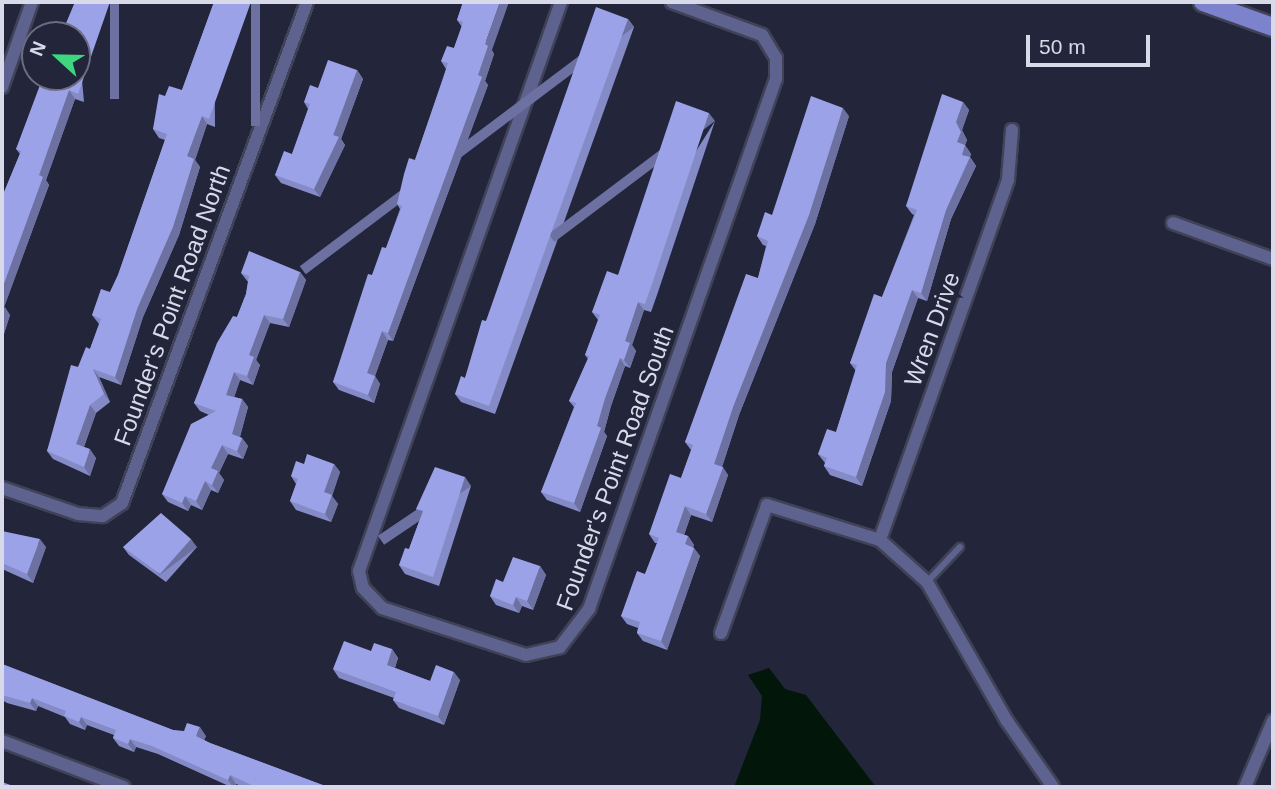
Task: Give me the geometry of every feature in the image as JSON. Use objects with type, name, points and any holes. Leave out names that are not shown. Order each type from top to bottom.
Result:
[{"type":"main road","points":[[1203,2],[1240,8],[1273,27]]},
{"type":"street","points":[[2,87],[32,2]]},
{"type":"street","name":"Founder's Point Road North","points":[[2,488],[78,514],[103,516],[122,503],[307,2]]},
{"type":"street","name":"Founder's Point Road South","points":[[561,2],[359,571],[363,588],[382,608],[526,655],[560,647],[589,609],[776,79],[776,58],[762,35],[672,2]]},
{"type":"street","name":"Wren Drive","points":[[880,540],[1007,180],[1012,130]]},
{"type":"street","points":[[1173,223],[1273,259]]},
{"type":"street","points":[[721,633],[767,505],[880,540],[928,582],[1007,721],[1053,787]]},
{"type":"street","points":[[1245,787],[1273,720]]},
{"type":"street","points":[[2,741],[124,787]]},
{"type":"lane","points":[[928,582],[961,547]]},
{"type":"shaded area","points":[[769,668],[785,689],[806,695],[876,787],[734,787],[760,720],[762,696],[748,675]]},
{"type":"building","points":[[75,2],[110,2],[91,57],[91,21],[67,21]]},
{"type":"building","points":[[214,2],[251,2],[209,119],[202,116],[187,156],[194,159],[173,227],[137,309],[115,377],[93,369],[104,394],[90,405],[76,444],[90,449],[84,467],[47,451],[71,365],[78,367],[86,347],[90,349],[101,319],[92,315],[101,289],[110,292],[118,275],[167,134],[153,129],[159,94],[165,96],[169,86],[182,90]]},
{"type":"building","points":[[463,2],[500,2],[485,44],[488,46],[478,75],[482,77],[388,333],[382,331],[367,373],[375,376],[368,395],[333,382],[368,274],[372,275],[382,247],[386,248],[402,206],[397,204],[404,174],[409,158],[415,160],[443,79],[448,63],[441,61],[447,46],[454,48],[463,22],[457,20]]},
{"type":"building","points":[[596,7],[628,19],[489,406],[455,394],[461,376],[465,378],[482,320],[486,321]]},
{"type":"building","points":[[328,60],[357,70],[333,135],[339,137],[314,189],[275,175],[284,151],[292,154],[310,104],[304,102],[310,85],[318,88]]},
{"type":"building","points":[[38,91],[69,91],[39,175],[43,177],[2,289],[2,197],[21,151],[16,149]]},
{"type":"building","points":[[942,94],[963,102],[956,122],[961,132],[957,142],[965,145],[962,155],[970,157],[946,210],[921,293],[912,290],[886,363],[885,392],[856,477],[824,466],[827,458],[818,454],[827,429],[836,432],[857,365],[850,363],[874,294],[882,297],[917,210],[906,206]]},
{"type":"building","points":[[811,96],[843,108],[809,215],[733,407],[714,464],[723,467],[706,514],[685,506],[676,532],[688,536],[685,544],[694,548],[661,641],[637,633],[640,622],[621,616],[637,571],[645,574],[659,538],[649,534],[670,474],[681,478],[693,445],[685,442],[746,274],[758,278],[768,241],[757,236],[765,212],[772,215]]},
{"type":"building","points":[[676,101],[709,113],[645,304],[638,302],[625,341],[630,343],[624,360],[620,358],[605,398],[597,426],[601,428],[574,503],[541,492],[576,403],[569,401],[589,356],[585,355],[600,315],[592,312],[607,271],[618,275]]},
{"type":"building","points":[[249,251],[300,272],[283,319],[264,315],[249,355],[254,357],[247,376],[234,372],[226,395],[242,399],[232,434],[242,438],[237,451],[222,445],[211,468],[218,471],[212,485],[205,481],[196,501],[185,496],[182,503],[162,494],[191,424],[216,411],[194,403],[217,343],[233,316],[237,317],[246,294],[249,276],[241,273]]},
{"type":"building","points":[[307,454],[334,464],[324,492],[332,495],[325,514],[290,501],[298,479],[291,476],[296,461],[304,464]]},
{"type":"building","points":[[435,467],[465,477],[433,577],[399,565],[405,548],[409,549],[423,511],[416,509]]},
{"type":"building","points":[[161,513],[191,539],[160,574],[123,547]]},
{"type":"building","points":[[2,531],[40,539],[27,574],[2,563]]},
{"type":"building","points":[[513,557],[540,566],[527,601],[516,597],[513,605],[490,596],[496,579],[503,582]]},
{"type":"building","points":[[344,641],[371,651],[374,643],[392,649],[387,665],[430,681],[436,665],[454,672],[438,716],[393,700],[396,692],[333,669]]},
{"type":"building","points":[[2,664],[173,730],[184,731],[187,723],[200,727],[196,736],[210,743],[328,787],[256,787],[230,775],[228,780],[152,746],[130,739],[128,744],[113,738],[116,730],[81,717],[79,722],[64,716],[66,711],[32,698],[30,703],[2,695]]},
{"type":"building","points":[[2,782],[16,787],[2,787]]}]
